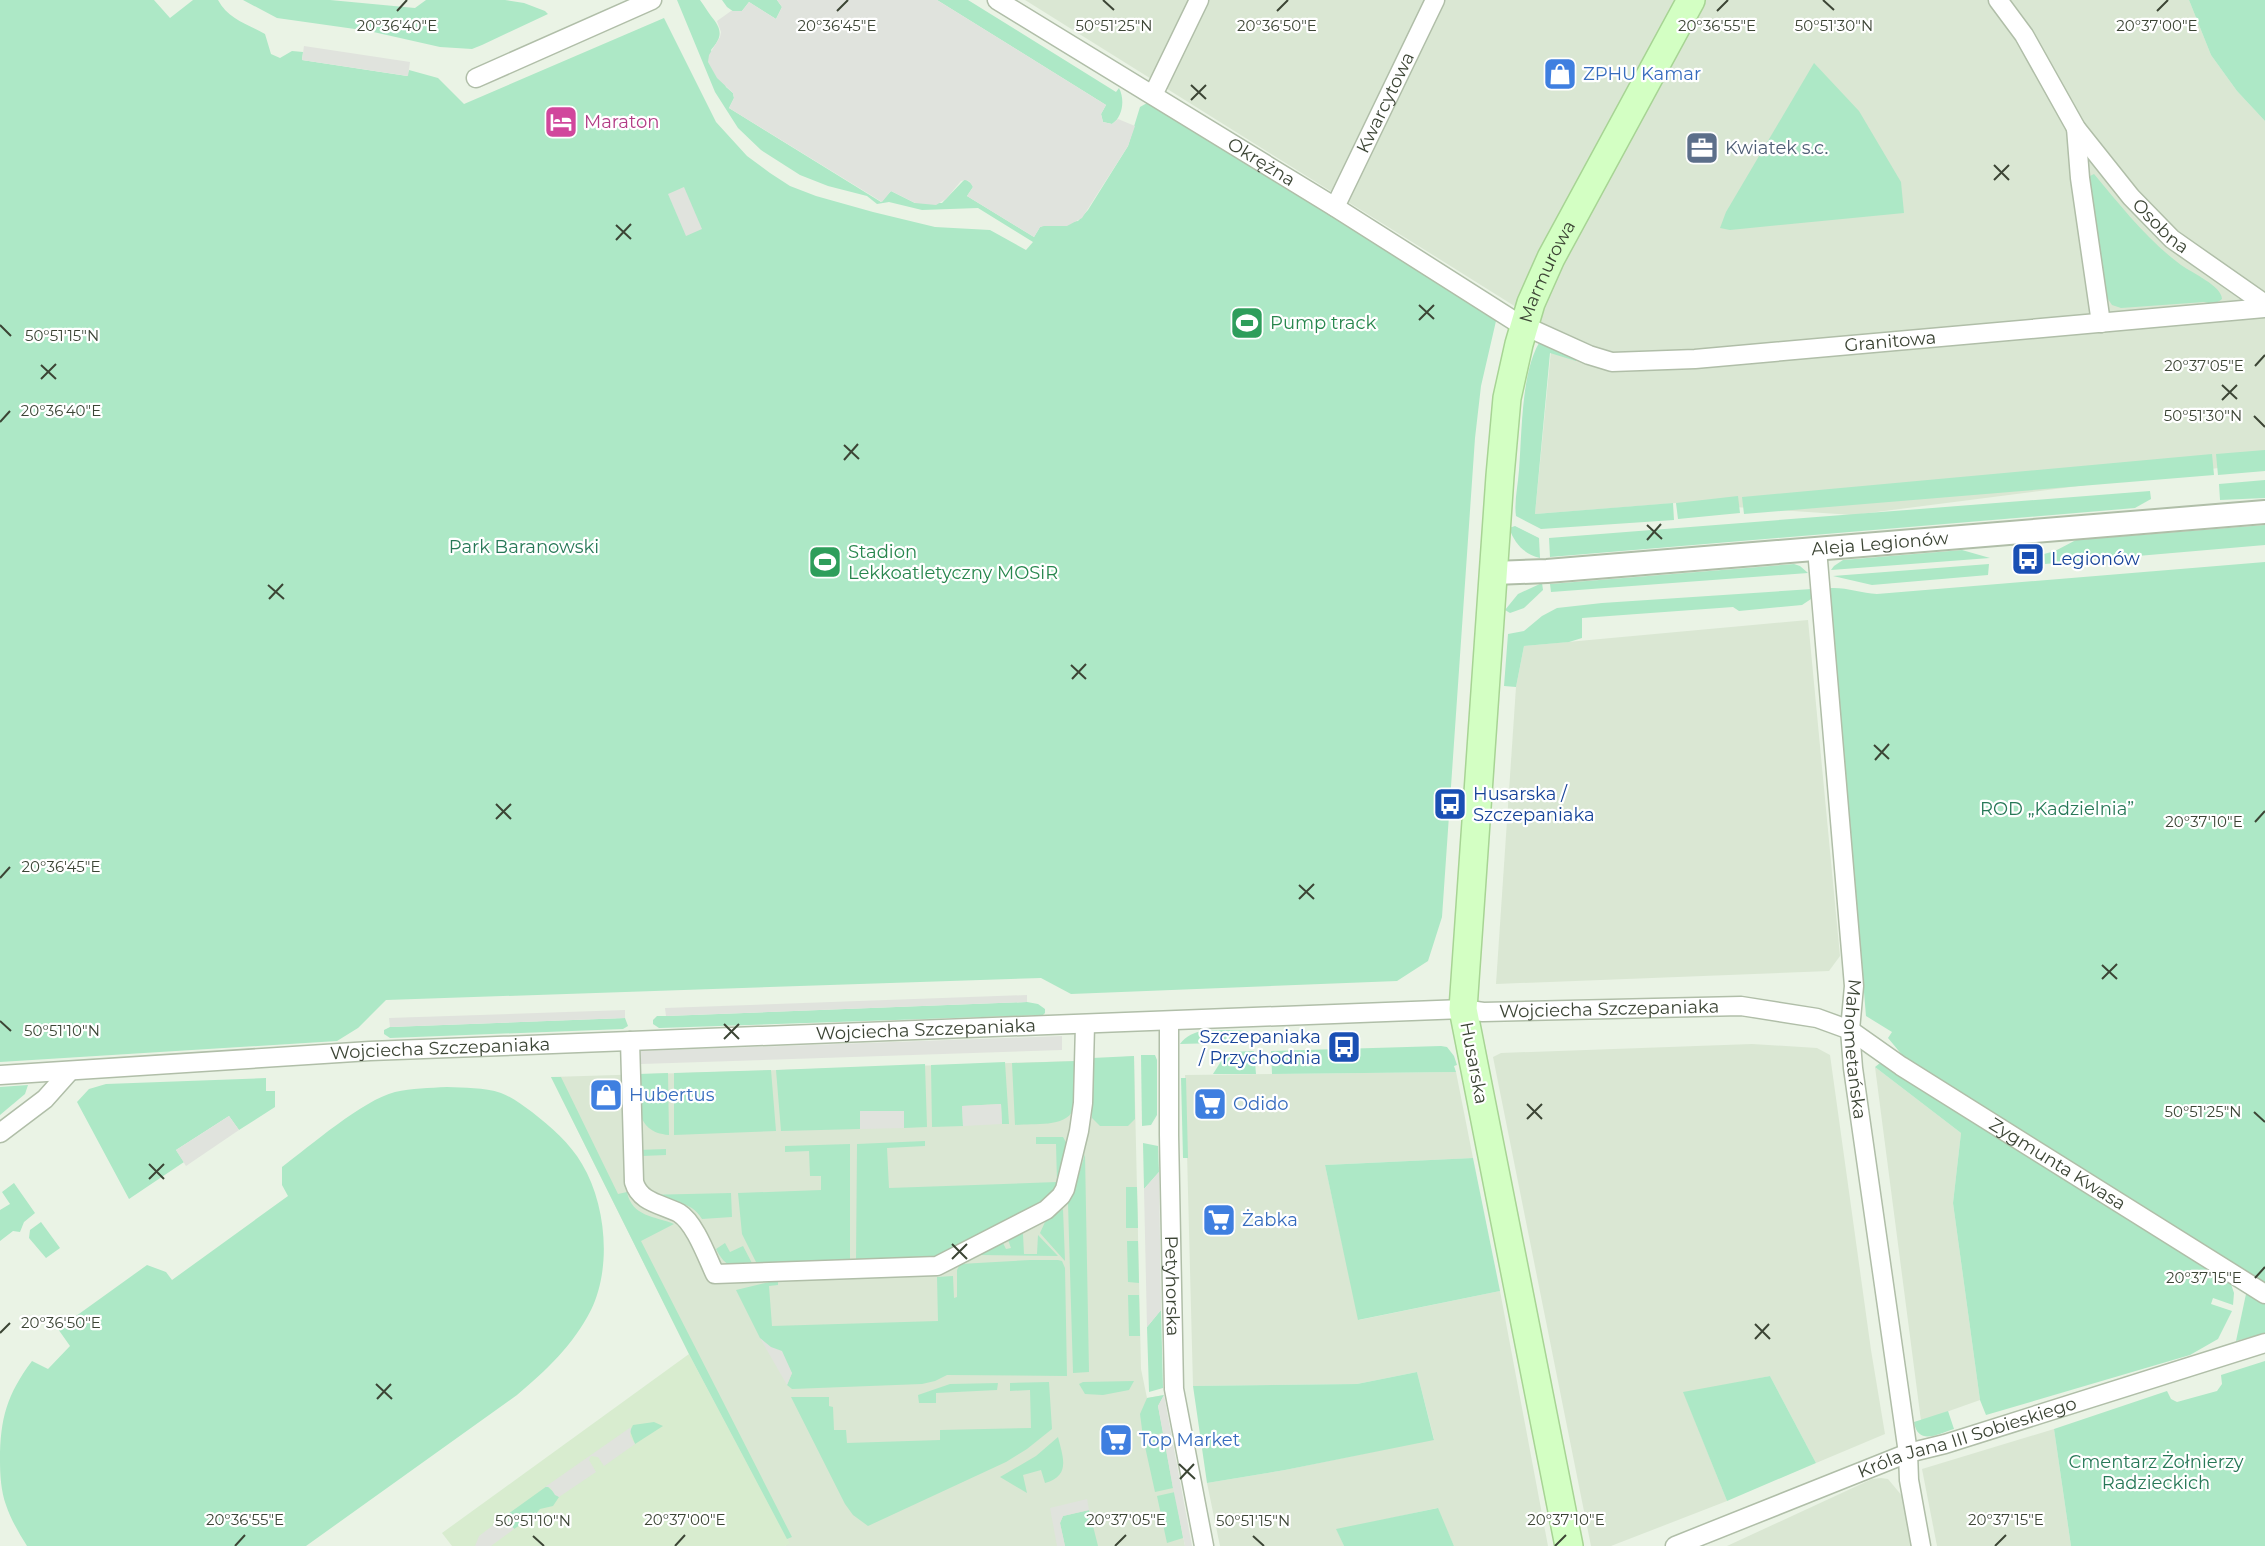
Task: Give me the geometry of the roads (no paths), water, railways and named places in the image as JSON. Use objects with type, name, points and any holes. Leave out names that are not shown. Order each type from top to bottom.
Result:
[{"type":"main road","name":"Marmurowa","points":[[1494,573],[1506,407],[1524,325],[1546,266],[1691,0]]},
{"type":"main road","name":"Husarska","points":[[1494,573],[1464,1010],[1569,1546]]},
{"type":"street","points":[[476,78],[652,0]]},
{"type":"street","name":"Okrężna","points":[[998,0],[1524,325]]},
{"type":"street","points":[[1153,95],[1199,0]]},
{"type":"street","name":"Kwarcytowa","points":[[1335,207],[1435,0]]},
{"type":"street","name":"Osobna","points":[[1998,0],[2024,34],[2076,128],[2131,197],[2172,239],[2265,306]]},
{"type":"street","name":"Osobna","points":[[2076,128],[2080,178],[2101,322]]},
{"type":"street","name":"Granitowa","points":[[1524,325],[1598,358],[1624,363],[1695,359],[2265,306]]},
{"type":"street","name":"Aleja Legionów","points":[[1494,573],[1547,571],[2265,512]]},
{"type":"street","name":"Mahometańska","points":[[1817,549],[1854,986],[1850,1030],[1853,1068],[1908,1453],[1909,1480],[1921,1546]]},
{"type":"street","name":"Wojciecha Szczepaniaka","points":[[0,1075],[370,1051],[1464,1010],[1483,1012],[1741,1006],[1817,1018],[1850,1030]]},
{"type":"street","name":"Petyhorska","points":[[1169,1022],[1168,1135],[1174,1389],[1204,1546]]},
{"type":"street","points":[[630,1041],[636,1189],[645,1199],[684,1217],[715,1274],[937,1266],[1046,1210],[1061,1196],[1068,1181],[1079,1131],[1083,1102],[1085,1025]]},
{"type":"street","name":"Zygmunta Kwasa","points":[[1850,1030],[1901,1066],[2265,1294]]},
{"type":"street","points":[[0,1133],[45,1099],[70,1071]]},
{"type":"street","name":"Króla Jana III Sobieskiego","points":[[1675,1546],[1908,1453],[1945,1444],[2265,1343]]},
{"type":"place","name":"ZPHU Kamar","points":[[1560,74]]},
{"type":"place","name":"Maraton","points":[[561,122]]},
{"type":"place","name":"Kwiatek s.c.","points":[[1702,148]]},
{"type":"place","name":"Pump track","points":[[1247,323]]},
{"type":"place","name":"Legionów","points":[[2028,559]]},
{"type":"place","name":"Stadion Lekkoatletyczny MOSiR","points":[[825,562]]},
{"type":"place","name":"Husarska / Szczepaniaka","points":[[1450,804]]},
{"type":"place","name":"Szczepaniaka / Przychodnia","points":[[1344,1047]]},
{"type":"place","name":"Hubertus","points":[[606,1095]]},
{"type":"place","name":"Odido","points":[[1210,1104]]},
{"type":"place","name":"Żabka","points":[[1219,1220]]},
{"type":"place","name":"Top Market","points":[[1116,1440]]},
{"type":"park label","name":"Park Baranowski","points":[[524,547]]},
{"type":"park label","name":"ROD „Kadzielnia”","points":[[2057,809]]},
{"type":"park label","name":"Cmentarz Żołnierzy Radzieckich","points":[[2156,1472]]}]
